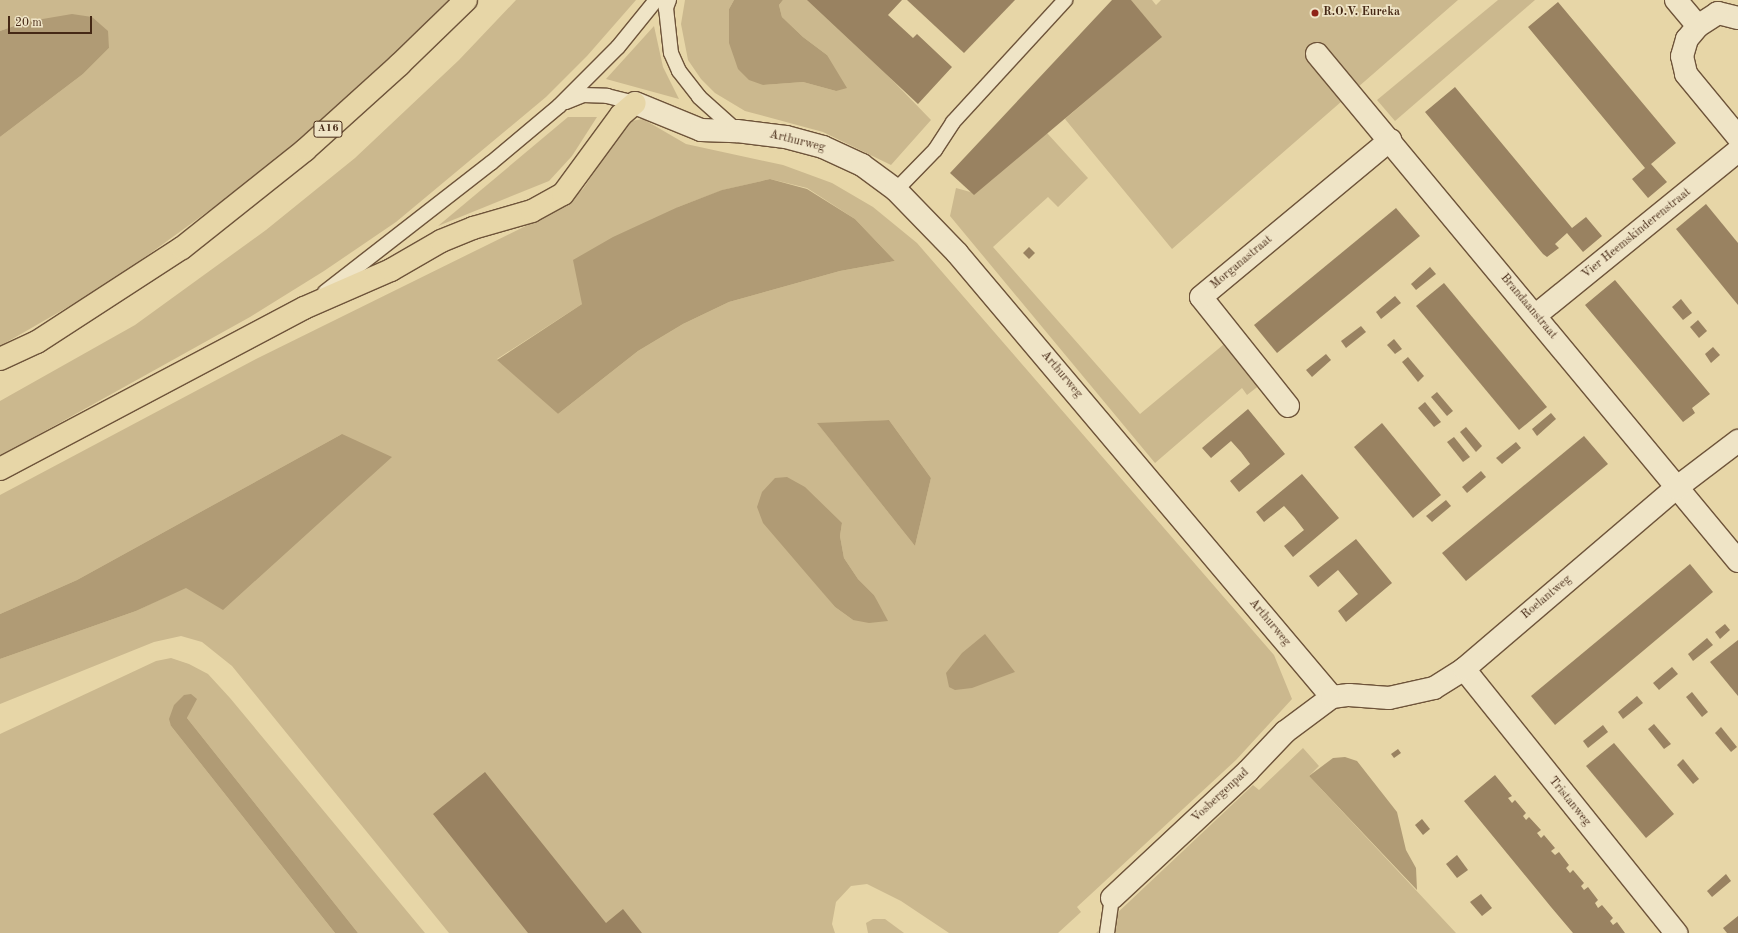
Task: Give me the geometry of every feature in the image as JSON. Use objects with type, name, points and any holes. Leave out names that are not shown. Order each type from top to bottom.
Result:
[{"type":"highway","name":"A16","points":[[0,359],[37,342],[182,248],[305,150],[399,65],[466,0]]},
{"type":"highway","points":[[0,469],[304,308],[391,270],[441,241],[473,228],[532,211],[563,194],[621,115],[635,103]]},
{"type":"street","points":[[1676,0],[1698,26]]},
{"type":"street","points":[[1738,18],[1718,13],[1698,26],[1687,39],[1682,56],[1686,74],[1738,137]]},
{"type":"street","name":"Brandaanstraat","points":[[1318,54],[1478,249],[1536,315],[1676,488],[1738,561]]},
{"type":"street","name":"Arthurweg","points":[[635,103],[701,130],[737,131],[786,138],[823,147],[862,165],[896,190],[957,253],[1332,697]]},
{"type":"street","name":"Morganastraat","points":[[1288,406],[1201,297],[1390,140]]},
{"type":"street","name":"Vier Heemskinderenstraat","points":[[1536,315],[1738,151]]},
{"type":"street","name":"Roelantweg","points":[[1332,697],[1349,695],[1389,698],[1412,695],[1434,688],[1464,669],[1676,488],[1738,440]]},
{"type":"street","name":"Tristanweg","points":[[1464,669],[1676,933]]},
{"type":"street","name":"Vosbergenpad","points":[[1112,898],[1248,771],[1285,732],[1332,697]]},
{"type":"lane","points":[[304,308],[490,163],[559,106],[618,47],[656,0]]},
{"type":"lane","points":[[669,0],[666,8],[671,53],[679,71],[698,97],[737,131]]},
{"type":"lane","points":[[896,190],[935,150],[953,122],[1065,0]]},
{"type":"lane","name":"Arthurweg","points":[[559,106],[583,95],[607,96],[635,103]]},
{"type":"lane","points":[[1107,933],[1112,898]]},
{"type":"shaded area","points":[[0,0],[449,0],[426,25],[323,121],[236,191],[108,284],[0,346],[0,137],[83,74],[109,48],[25,22],[0,31]]},
{"type":"shaded area","points":[[516,0],[636,0],[587,56],[546,97],[396,222],[324,271],[250,317],[0,456],[0,401],[135,325],[266,230],[355,158],[459,60]]},
{"type":"shaded area","points":[[685,0],[734,0],[729,9],[763,85],[803,82],[836,91],[827,55],[803,37],[782,17],[779,5],[783,0],[819,0],[833,19],[931,120],[891,165],[823,132],[745,111],[715,93],[701,79],[688,60],[681,24]]},
{"type":"shaded area","points":[[734,0],[783,0],[779,5],[782,17],[803,37],[827,55],[847,88],[836,91],[803,82],[763,85],[749,80],[738,69],[729,43],[729,9]]},
{"type":"shaded area","points":[[1121,0],[1152,0],[1156,5],[1161,0],[1458,0],[1172,249],[1065,119],[1156,41]]},
{"type":"shaded area","points":[[1498,0],[1535,0],[1395,121],[1377,100]]},
{"type":"shaded area","points":[[72,14],[92,17],[108,31],[109,48],[83,74],[0,137],[0,31],[25,22]]},
{"type":"shaded area","points":[[654,26],[663,67],[679,99],[606,79]]},
{"type":"shaded area","points":[[568,117],[597,117],[572,156],[549,181],[438,226]]},
{"type":"shaded area","points":[[643,119],[686,144],[783,165],[832,183],[873,207],[917,243],[1274,655],[1292,699],[1236,760],[1077,907],[1081,912],[1058,933],[949,933],[901,901],[867,884],[851,886],[836,902],[832,924],[835,933],[449,933],[232,666],[202,642],[181,636],[154,642],[0,704],[0,659],[136,611],[186,587],[342,434],[77,580],[0,614],[0,495],[256,359],[560,209],[583,189],[624,127],[631,121]],"holes":[[[770,179],[807,188],[855,219],[895,261],[840,271],[729,302],[683,324],[638,351],[558,414],[497,359],[582,304],[678,207],[723,190]],[[889,420],[931,478],[915,546],[818,424]],[[842,523],[840,536],[844,558],[858,579],[874,595],[883,616],[853,620],[835,607],[785,546]]]},
{"type":"shaded area","points":[[1047,133],[1088,178],[1058,207],[1048,197],[993,247],[1140,414],[1229,340],[1265,381],[1247,395],[1242,388],[1155,463],[950,216],[956,188],[974,193]]},
{"type":"shaded area","points":[[770,179],[807,189],[855,219],[895,261],[840,271],[729,302],[683,324],[638,351],[558,414],[497,360],[582,304],[573,260],[613,237],[678,207],[722,190]]},
{"type":"shaded area","points":[[889,420],[931,478],[915,546],[817,423]]},
{"type":"shaded area","points":[[342,434],[392,457],[223,610],[186,588],[136,611],[0,659],[0,614],[77,580]]},
{"type":"shaded area","points":[[787,477],[805,487],[842,523],[840,536],[844,558],[858,579],[874,595],[888,621],[869,623],[853,620],[835,607],[763,523],[757,507],[762,492],[775,478]]},
{"type":"shaded area","points":[[985,634],[1015,672],[972,688],[955,690],[949,687],[946,673],[962,653]]},
{"type":"shaded area","points":[[171,658],[189,664],[208,674],[230,698],[425,933],[358,933],[187,718],[196,699],[171,726],[335,933],[0,933],[0,734],[156,661]]},
{"type":"shaded area","points":[[191,694],[197,699],[187,718],[358,933],[335,933],[171,726],[169,719],[174,705],[184,695]]},
{"type":"shaded area","points":[[1303,748],[1319,766],[1309,776],[1456,933],[1096,933],[1253,785],[1259,790]]},
{"type":"shaded area","points":[[1345,757],[1357,761],[1397,812],[1406,850],[1416,868],[1417,890],[1309,776],[1333,758]]},
{"type":"shaded area","points":[[873,919],[885,919],[904,933],[868,933],[866,923]]},
{"type":"building","points":[[807,0],[902,0],[888,15],[913,38],[917,34],[952,67],[918,104]]},
{"type":"building","points":[[907,0],[1015,0],[964,53]]},
{"type":"building","points":[[1112,0],[1131,0],[1162,37],[974,195],[950,173]]},
{"type":"building","points":[[1558,2],[1676,143],[1651,164],[1667,182],[1648,198],[1632,179],[1645,168],[1528,27]]},
{"type":"building","points":[[1455,87],[1572,228],[1586,217],[1602,236],[1583,252],[1567,233],[1555,244],[1559,248],[1547,257],[1543,254],[1425,112]]},
{"type":"building","points":[[1706,204],[1738,243],[1738,305],[1676,229]]},
{"type":"building","points":[[1396,208],[1420,236],[1277,353],[1254,325]]},
{"type":"building","points":[[1029,247],[1035,253],[1029,259],[1023,253]]},
{"type":"building","points":[[1430,267],[1436,274],[1416,290],[1411,284]]},
{"type":"building","points":[[1615,280],[1710,394],[1692,408],[1695,413],[1683,422],[1585,305]]},
{"type":"building","points":[[1444,283],[1547,407],[1519,430],[1416,306]]},
{"type":"building","points":[[1395,296],[1401,303],[1381,319],[1376,312]]},
{"type":"building","points":[[1681,299],[1692,313],[1683,320],[1672,307]]},
{"type":"building","points":[[1698,320],[1707,331],[1699,338],[1690,327]]},
{"type":"building","points":[[1361,326],[1366,332],[1346,348],[1341,341]]},
{"type":"building","points":[[1394,339],[1402,349],[1395,354],[1387,345]]},
{"type":"building","points":[[1713,347],[1720,355],[1711,363],[1705,354]]},
{"type":"building","points":[[1326,354],[1331,360],[1312,377],[1306,370]]},
{"type":"building","points":[[1408,357],[1424,376],[1418,382],[1402,362]]},
{"type":"building","points":[[1437,392],[1453,411],[1447,416],[1431,397]]},
{"type":"building","points":[[1425,402],[1441,422],[1434,427],[1418,408]]},
{"type":"building","points":[[1248,409],[1285,454],[1239,492],[1230,481],[1250,464],[1241,452],[1231,441],[1211,458],[1202,448]]},
{"type":"building","points":[[1551,413],[1556,419],[1537,436],[1532,429]]},
{"type":"building","points":[[1382,423],[1441,495],[1413,518],[1354,447]]},
{"type":"building","points":[[1466,427],[1482,446],[1476,452],[1460,432]]},
{"type":"building","points":[[1584,436],[1608,464],[1466,581],[1442,553]]},
{"type":"building","points":[[1454,437],[1470,457],[1463,462],[1447,442]]},
{"type":"building","points":[[1516,442],[1521,448],[1502,464],[1496,458]]},
{"type":"building","points":[[1481,471],[1486,477],[1467,493],[1462,487]]},
{"type":"building","points":[[1302,474],[1339,518],[1293,557],[1284,546],[1304,530],[1294,517],[1284,506],[1264,522],[1256,512]]},
{"type":"building","points":[[1446,500],[1451,506],[1432,522],[1426,516]]},
{"type":"building","points":[[1356,539],[1392,583],[1346,622],[1338,611],[1358,594],[1338,570],[1318,587],[1309,576]]},
{"type":"building","points":[[1690,564],[1713,592],[1555,725],[1531,696]]},
{"type":"building","points":[[1725,624],[1730,630],[1720,639],[1715,632]]},
{"type":"building","points":[[1707,638],[1713,645],[1693,661],[1688,654]]},
{"type":"building","points":[[1738,640],[1738,696],[1710,662]]},
{"type":"building","points":[[1672,667],[1678,674],[1659,690],[1653,683]]},
{"type":"building","points":[[1692,692],[1708,712],[1702,717],[1686,697]]},
{"type":"building","points":[[1637,696],[1643,703],[1623,719],[1618,712]]},
{"type":"building","points":[[1654,724],[1671,744],[1664,749],[1648,729]]},
{"type":"building","points":[[1603,725],[1608,732],[1588,748],[1583,741]]},
{"type":"building","points":[[1721,727],[1737,747],[1731,752],[1715,733]]},
{"type":"building","points":[[1614,743],[1674,814],[1646,838],[1586,766]]},
{"type":"building","points":[[1398,749],[1401,753],[1394,758],[1391,754]]},
{"type":"building","points":[[1683,759],[1699,779],[1693,784],[1677,765]]},
{"type":"building","points":[[485,772],[606,923],[623,909],[642,933],[528,933],[433,814]]},
{"type":"building","points":[[1495,775],[1512,796],[1508,798],[1512,803],[1515,800],[1526,813],[1523,816],[1526,820],[1529,817],[1541,830],[1537,833],[1541,838],[1544,835],[1555,848],[1551,851],[1555,855],[1559,852],[1569,865],[1566,868],[1570,873],[1573,870],[1584,883],[1581,886],[1584,890],[1588,887],[1598,900],[1595,903],[1598,908],[1602,905],[1613,918],[1610,921],[1613,925],[1617,922],[1625,933],[1573,933],[1551,907],[1464,801]]},
{"type":"building","points":[[1422,819],[1430,829],[1423,835],[1415,825]]},
{"type":"building","points":[[1457,855],[1468,870],[1457,878],[1446,864]]},
{"type":"building","points":[[1726,874],[1731,881],[1712,897],[1707,891]]},
{"type":"building","points":[[1481,894],[1492,908],[1482,916],[1470,902]]},
{"type":"building","points":[[1738,916],[1738,933],[1727,933],[1723,928]]},
{"type":"place","name":"R.O.V. Eureka","points":[[1315,13]]}]
